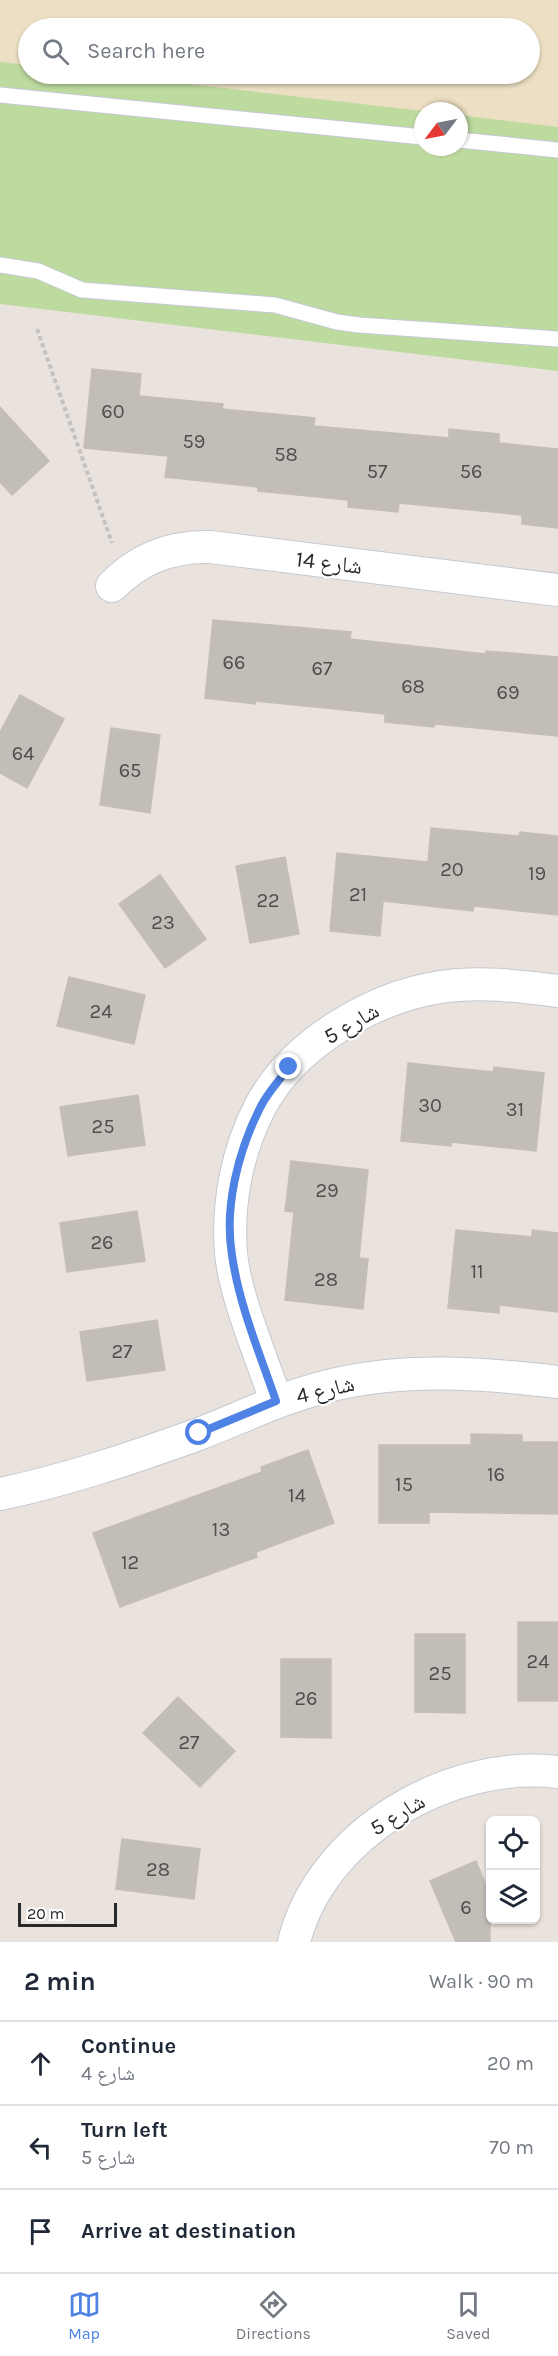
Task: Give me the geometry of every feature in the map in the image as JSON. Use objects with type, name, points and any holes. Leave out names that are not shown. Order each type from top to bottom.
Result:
[{"type":"street","name":"شارع 14","points":[[117,580],[150,557],[189,547],[222,549],[558,590]]},
{"type":"street","name":"شارع 5","points":[[276,1401],[242,1299],[231,1254],[231,1204],[241,1156],[260,1107],[289,1067],[326,1034],[362,1013],[400,997],[440,987],[493,983],[558,991]]},
{"type":"street","name":"شارع 4","points":[[0,1494],[84,1473],[199,1433],[276,1401],[330,1386],[384,1377],[440,1373],[495,1375],[558,1382]]},
{"type":"street","name":"شارع 5","points":[[294,1942],[308,1903],[329,1870],[354,1842],[385,1819],[422,1797],[462,1781],[505,1772],[558,1772]]},
{"type":"lane","points":[[0,95],[414,136]]},
{"type":"lane","points":[[468,141],[558,150]]},
{"type":"lane","points":[[0,265],[38,271],[82,290],[275,305],[337,322],[359,325],[558,339]]},
{"type":"path","points":[[37,329],[117,580]]},
{"type":"green space","points":[[0,41],[18,44],[18,84],[349,84],[558,109],[558,371],[0,304]]},
{"type":"sand","points":[[0,0],[558,0],[558,127],[468,116],[468,102],[414,102],[414,110],[187,84],[540,84],[540,18],[18,18],[18,64],[0,62]]},
{"type":"building","points":[[92,369],[141,374],[139,396],[223,404],[222,409],[315,418],[314,426],[449,438],[449,429],[499,434],[499,443],[558,449],[558,528],[522,524],[522,515],[399,503],[398,512],[348,507],[348,500],[258,491],[258,487],[165,477],[168,456],[84,448]]},
{"type":"building","points":[[0,407],[49,461],[12,495],[0,482]]},
{"type":"building","points":[[213,620],[351,632],[350,639],[486,654],[486,651],[558,657],[558,736],[435,724],[434,727],[385,722],[385,714],[205,698]]},
{"type":"building","points":[[20,695],[64,719],[27,788],[0,773],[0,732]]},
{"type":"building","points":[[111,728],[160,735],[150,813],[100,805]]},
{"type":"building","points":[[431,828],[519,836],[520,832],[558,836],[558,915],[474,906],[473,911],[383,901],[380,936],[330,931],[337,853],[428,862]]},
{"type":"building","points":[[285,857],[299,934],[250,943],[236,866]]},
{"type":"building","points":[[160,875],[206,939],[165,968],[119,904]]},
{"type":"building","points":[[69,977],[145,995],[134,1044],[57,1026]]},
{"type":"building","points":[[408,1063],[493,1072],[494,1067],[544,1073],[536,1151],[451,1142],[451,1146],[401,1141]]},
{"type":"building","points":[[138,1095],[145,1145],[68,1156],[60,1107]]},
{"type":"building","points":[[291,1161],[368,1170],[359,1258],[368,1259],[363,1309],[285,1300],[294,1212],[285,1211]]},
{"type":"building","points":[[137,1211],[145,1261],[67,1272],[60,1223]]},
{"type":"building","points":[[456,1230],[532,1237],[532,1230],[558,1233],[558,1312],[499,1305],[499,1313],[448,1308]]},
{"type":"building","points":[[157,1320],[165,1370],[87,1381],[80,1332]]},
{"type":"building","points":[[471,1434],[522,1435],[522,1442],[558,1442],[558,1514],[429,1512],[429,1523],[379,1523],[379,1445],[471,1445]]},
{"type":"building","points":[[308,1450],[334,1523],[256,1552],[257,1557],[120,1607],[93,1533],[262,1472],[261,1467]]},
{"type":"building","points":[[518,1622],[558,1622],[558,1701],[518,1701]]},
{"type":"building","points":[[415,1634],[465,1634],[465,1713],[415,1712]]},
{"type":"building","points":[[281,1659],[331,1659],[331,1738],[281,1737]]},
{"type":"building","points":[[178,1697],[235,1751],[200,1787],[143,1733]]},
{"type":"building","points":[[122,1839],[200,1849],[194,1899],[116,1889]]},
{"type":"building","points":[[476,1861],[486,1885],[486,1924],[490,1924],[490,1942],[456,1942],[430,1881]]},
{"type":"route","points":[[199,1433],[276,1401],[242,1299],[231,1254],[231,1204],[241,1156],[260,1107],[289,1067]]}]
